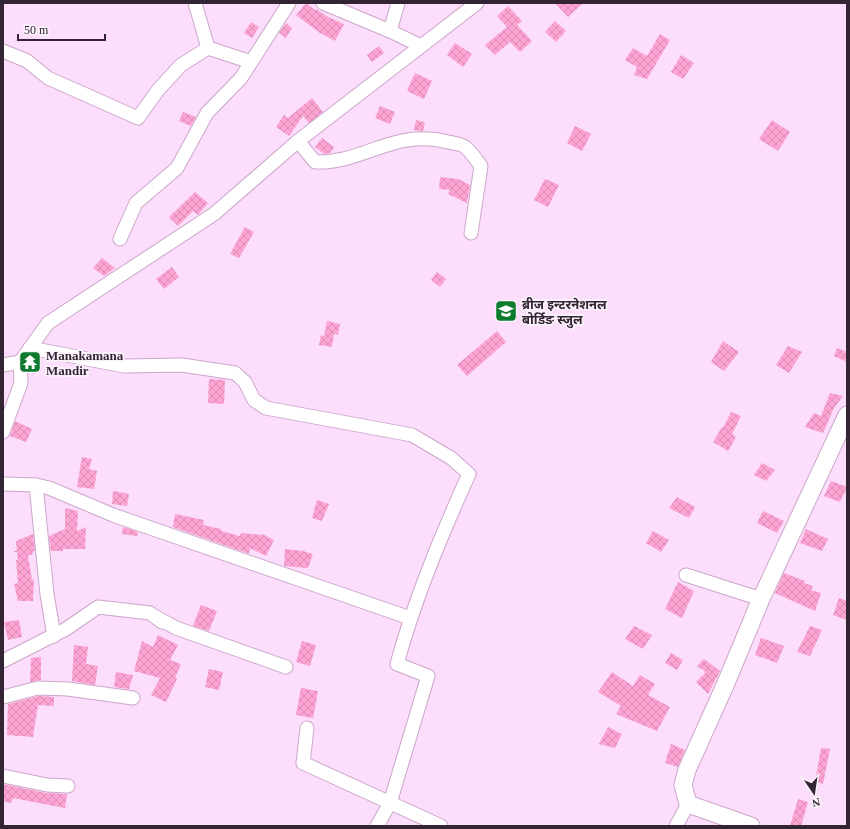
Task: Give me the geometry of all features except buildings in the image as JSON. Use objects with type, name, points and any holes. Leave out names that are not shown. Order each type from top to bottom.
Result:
[{"type":"street","points":[[195,3],[208,48]]},
{"type":"street","points":[[120,239],[136,203],[178,168],[207,114],[241,78],[289,3]]},
{"type":"street","points":[[323,3],[390,31],[421,46]]},
{"type":"street","points":[[390,31],[398,3]]},
{"type":"street","points":[[3,432],[21,383],[20,362],[48,323],[214,214],[298,141],[421,46],[454,23],[477,3]]},
{"type":"street","points":[[3,51],[27,61],[48,78],[138,118],[158,90],[181,65],[208,48]]},
{"type":"street","points":[[208,48],[251,62]]},
{"type":"street","points":[[298,141],[315,162],[332,162],[386,144],[413,138],[436,139],[465,146],[481,166],[471,233]]},
{"type":"street","points":[[30,348],[124,366],[182,365],[235,374],[245,382],[254,400],[266,408],[412,435],[451,458],[470,474],[444,529],[410,618],[397,664],[428,676],[390,803],[377,826]]},
{"type":"street","points":[[3,364],[20,362]]},
{"type":"street","points":[[676,826],[688,804],[683,785],[687,770],[726,684],[761,599],[847,415]]},
{"type":"street","points":[[3,484],[36,485],[49,488],[113,515],[410,618]]},
{"type":"street","points":[[36,485],[47,594],[54,636]]},
{"type":"street","points":[[686,575],[761,599]]},
{"type":"street","points":[[3,661],[54,636],[98,607],[150,613],[176,628],[286,667]]},
{"type":"street","points":[[150,613],[162,622]]},
{"type":"street","points":[[3,696],[38,688],[68,689],[133,698]]},
{"type":"street","points":[[307,728],[302,763],[441,826]]},
{"type":"street","points":[[3,776],[47,785],[68,786]]},
{"type":"street","points":[[688,804],[751,826]]},
{"type":"place","name":"ब्रीज इन्टरनेशनल बोर्डिङ स्जुल","points":[[506,311]]},
{"type":"place","name":"Manakamana Mandir","points":[[30,362]]}]
